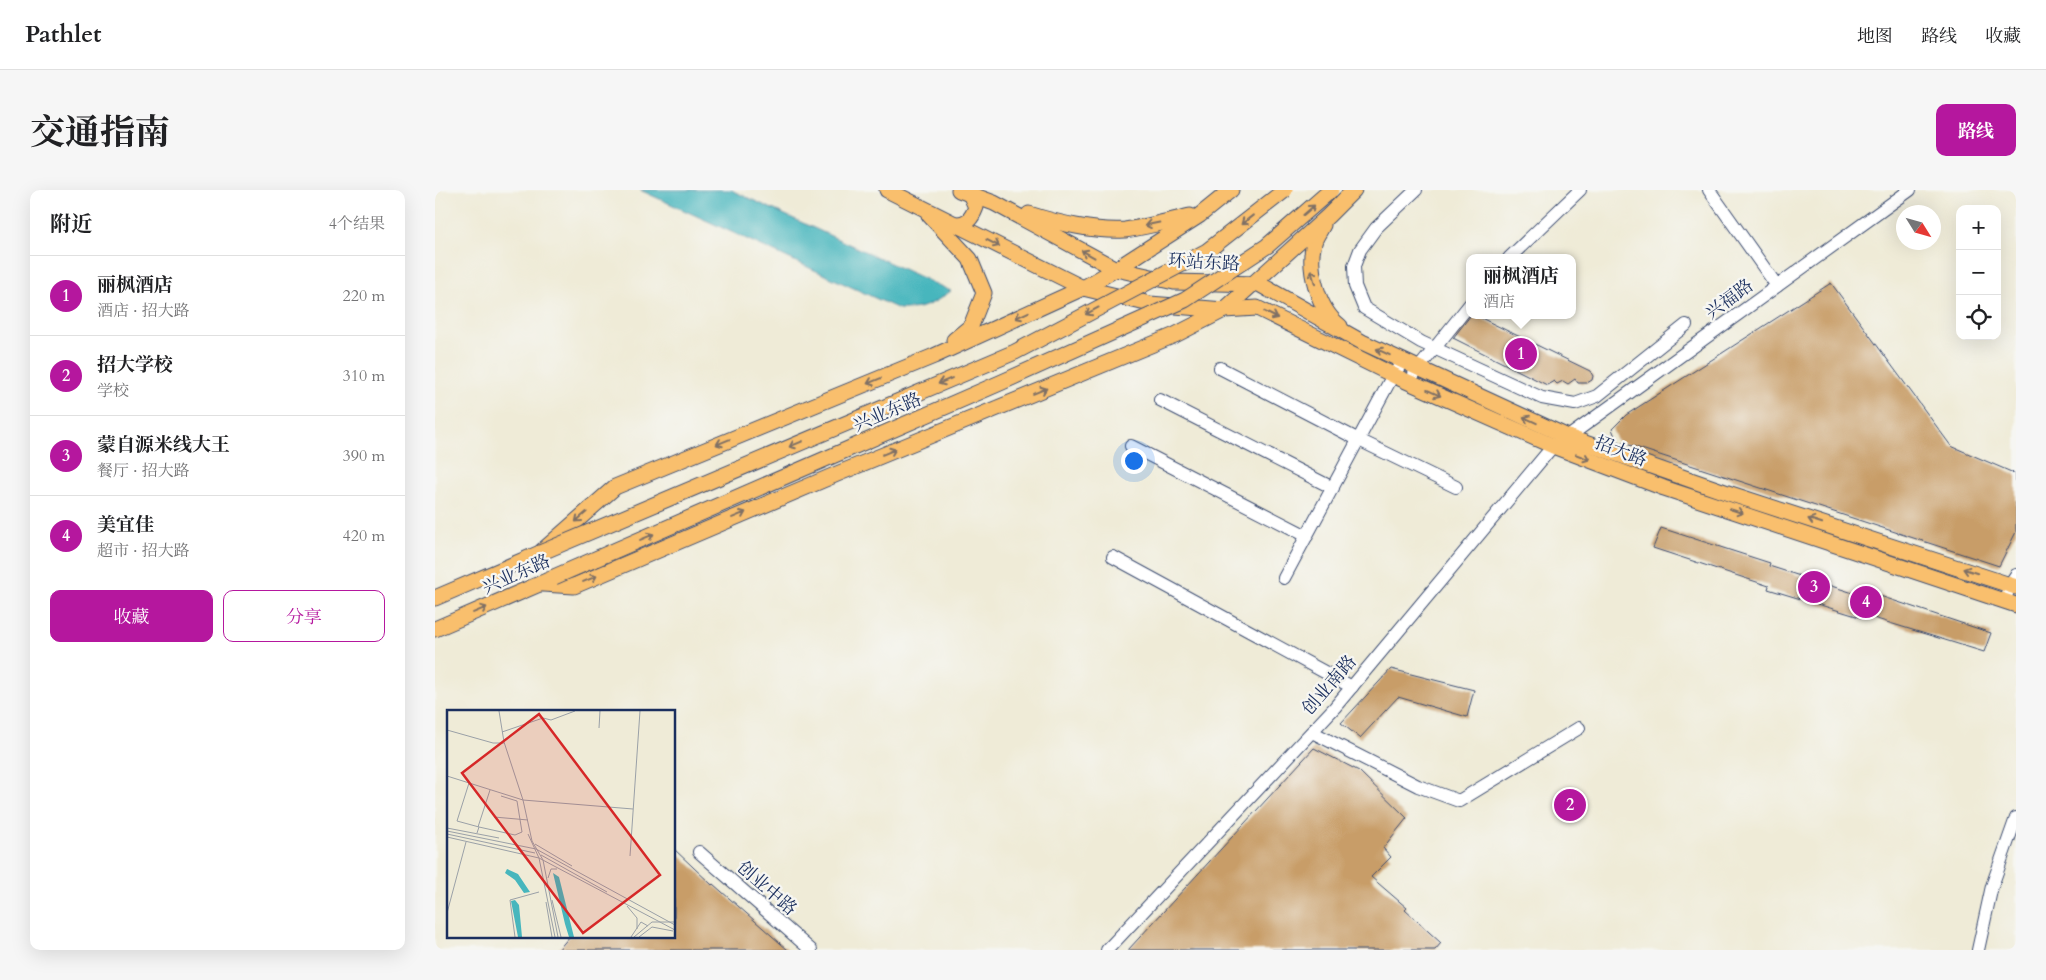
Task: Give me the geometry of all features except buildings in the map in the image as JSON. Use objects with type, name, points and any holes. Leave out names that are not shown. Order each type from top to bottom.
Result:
[{"type":"main road","points":[[887,190],[1083,288],[1150,304],[1224,310]]},
{"type":"main road","name":"兴业东路","points":[[438,596],[541,552],[615,487],[934,356],[1083,288],[1200,215],[1231,190]]},
{"type":"main road","points":[[541,552],[1015,352],[1207,251],[1285,190]]},
{"type":"main road","name":"兴业东路","points":[[435,629],[991,387],[1185,300],[1267,246],[1331,190]]},
{"type":"main road","points":[[549,580],[574,586],[837,474],[1175,335],[1224,310],[1354,190]]},
{"type":"main road","points":[[955,224],[967,222],[976,208],[965,192]]},
{"type":"main road","name":"环站东路","points":[[965,192],[994,202],[1116,269],[1174,282],[1259,284],[1361,342]]},
{"type":"main road","points":[[994,202],[1056,222],[1124,230],[1200,215]]},
{"type":"main road","points":[[921,206],[970,259],[984,293],[971,326],[934,356]]},
{"type":"main road","points":[[1328,216],[1314,242],[1311,268],[1319,296],[1335,323],[1361,342]]},
{"type":"main road","name":"招大路","points":[[1224,310],[1257,308],[1408,382],[1553,446],[1664,488],[2010,602]]},
{"type":"main road","name":"招大路","points":[[1361,342],[1568,437],[1728,493],[2014,582]]},
{"type":"street","points":[[1416,190],[1376,228],[1360,250],[1354,266],[1355,286],[1364,308],[1434,348],[1542,398],[1575,404],[1597,396],[1686,325]]},
{"type":"street","points":[[1513,254],[1580,190]]},
{"type":"street","points":[[1709,190],[1777,286]]},
{"type":"street","name":"兴福路","points":[[1568,437],[1911,190]]},
{"type":"street","points":[[1408,382],[1466,309]]},
{"type":"street","points":[[1284,578],[1393,375],[1404,362]]},
{"type":"street","points":[[1220,368],[1359,440],[1456,487]]},
{"type":"street","points":[[1161,400],[1333,488]]},
{"type":"street","name":"创业南路","points":[[1107,950],[1312,732],[1352,687],[1553,446],[1568,437]]},
{"type":"street","points":[[1131,446],[1307,536]]},
{"type":"street","points":[[1113,557],[1352,687]]},
{"type":"street","points":[[2010,602],[2014,582]]},
{"type":"street","points":[[1312,732],[1418,786],[1459,800],[1579,728]]},
{"type":"street","points":[[1978,950],[1992,886],[2016,818]]},
{"type":"street","name":"创业中路","points":[[699,852],[811,950]]},
{"type":"water","points":[[640,190],[731,190],[951,291],[926,306],[914,309],[899,309]]},
{"type":"place","name":"丽枫酒店","points":[[1521,354]]},
{"type":"place","name":"蒙自源米线大王","points":[[1814,587]]},
{"type":"place","name":"美宜佳","points":[[1866,602]]},
{"type":"place","name":"招大学校","points":[[1570,805]]}]
